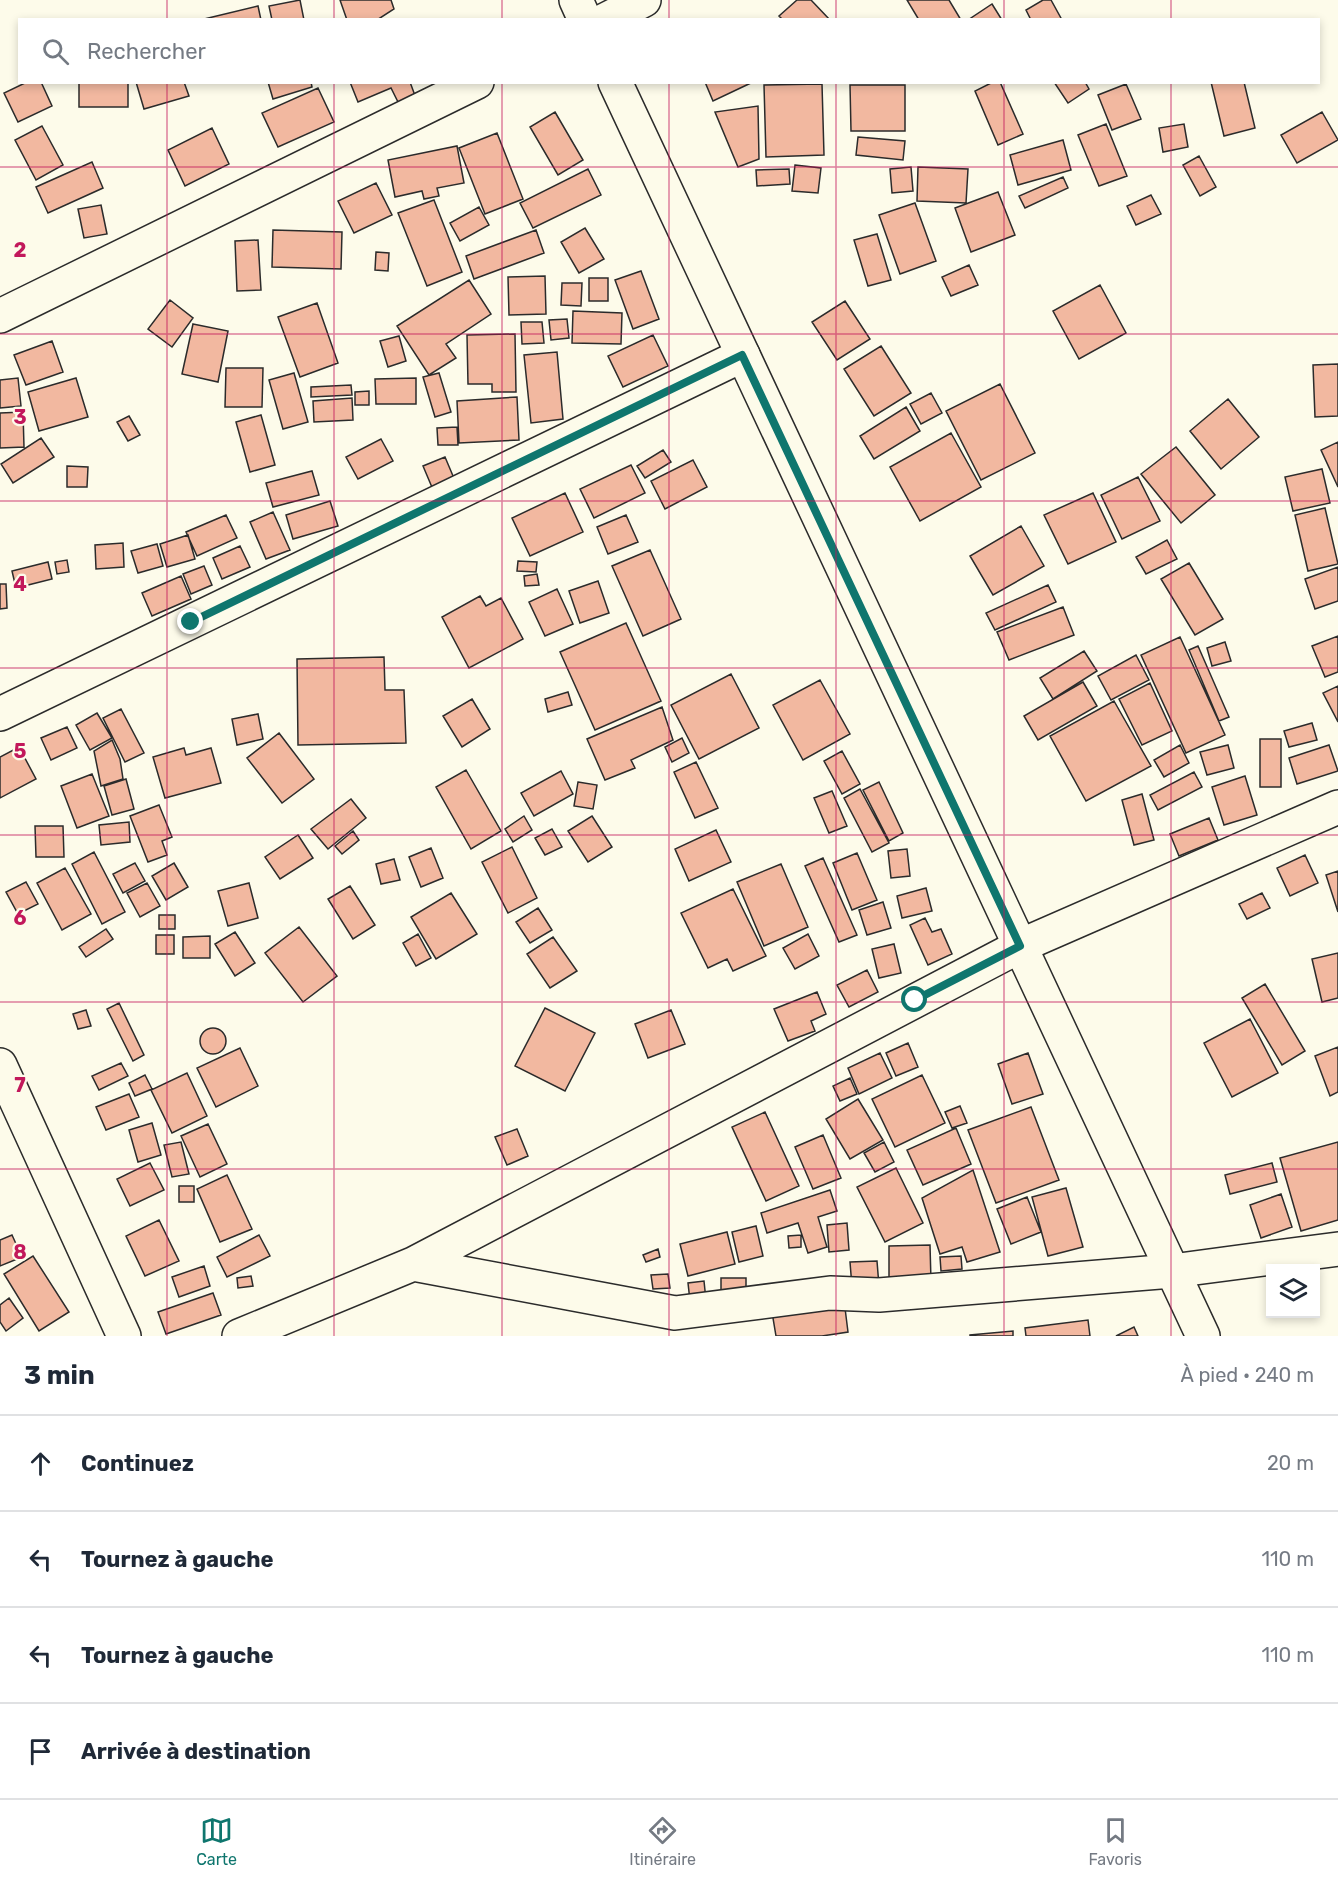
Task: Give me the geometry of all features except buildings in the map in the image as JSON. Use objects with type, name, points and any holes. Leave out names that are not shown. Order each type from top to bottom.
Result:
[{"type":"street","points":[[576,0],[584,18]]},
{"type":"street","points":[[609,18],[644,0]]},
{"type":"street","points":[[0,316],[473,84]]},
{"type":"street","points":[[616,84],[1203,1336]]},
{"type":"street","points":[[0,714],[742,355]]},
{"type":"street","points":[[239,1336],[413,1264],[1020,946],[1338,807]]},
{"type":"street","points":[[0,1065],[124,1336]]},
{"type":"street","points":[[413,1264],[675,1313],[830,1293],[879,1295],[1172,1271],[1338,1249]]},
{"type":"route","points":[[191,622],[742,355],[1020,946],[915,1000]]}]
